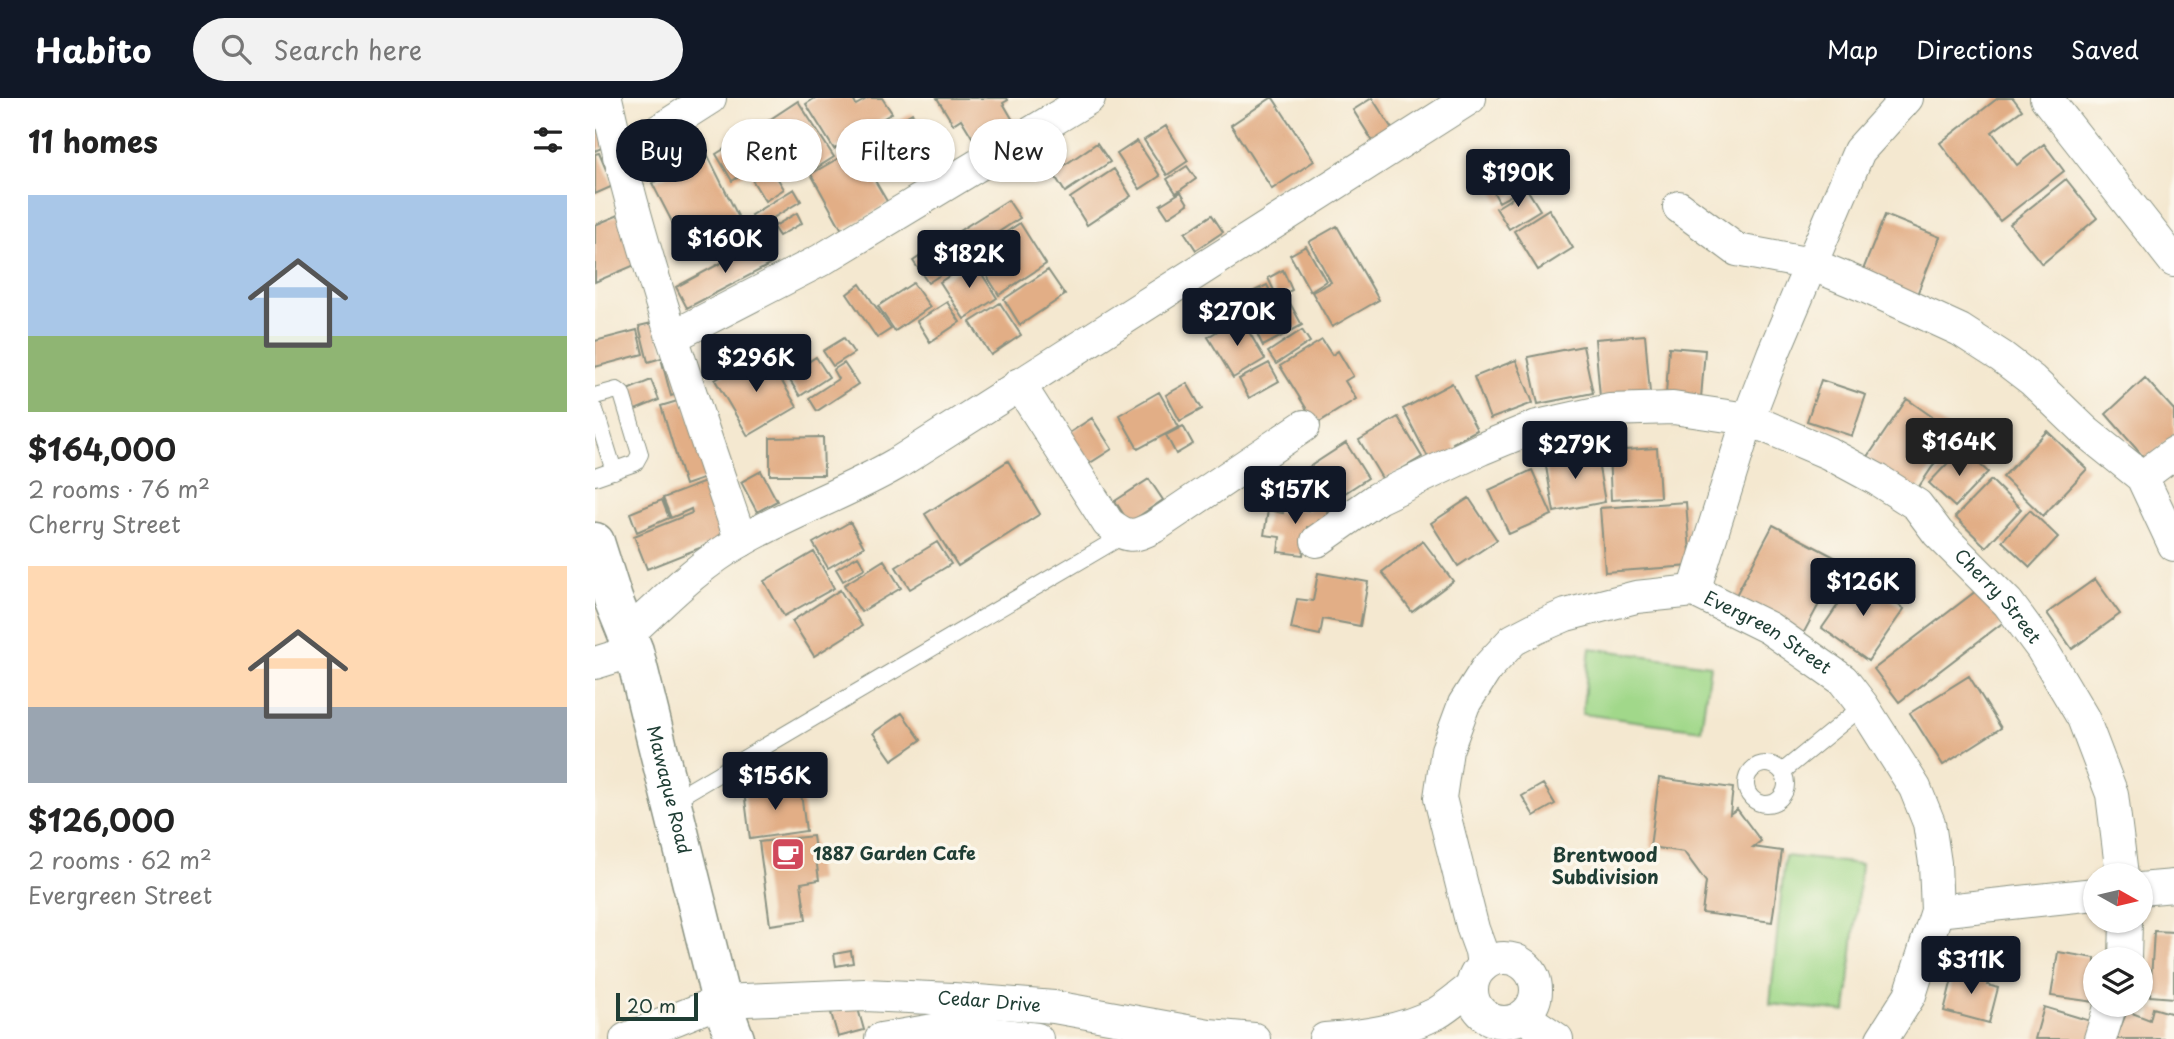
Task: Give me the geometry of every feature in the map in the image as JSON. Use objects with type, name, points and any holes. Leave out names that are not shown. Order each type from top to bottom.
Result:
[{"type":"main road","name":"Mawaque Road","points":[[595,542],[672,802],[721,1001],[735,1039]]},
{"type":"street","points":[[607,98],[616,142]]},
{"type":"street","points":[[677,119],[710,98]]},
{"type":"street","points":[[671,337],[821,260],[1089,98]]},
{"type":"street","points":[[595,663],[622,627],[699,568],[741,541],[860,485],[1471,98]]},
{"type":"street","points":[[1694,591],[1748,419],[1859,151],[1907,98]]},
{"type":"street","points":[[2046,98],[2174,261]]},
{"type":"street","points":[[626,182],[671,337],[741,541]]},
{"type":"street","points":[[1679,206],[1737,250],[1811,264],[1914,307],[1961,330],[2032,380],[2086,432],[2142,477],[2174,545]]},
{"type":"street","points":[[1019,384],[1108,523],[1124,535],[1138,535],[1154,527],[1304,426]]},
{"type":"street","name":"Cherry Street","points":[[1317,541],[1378,498],[1481,449],[1537,426],[1609,410],[1661,408],[1748,419],[1828,453],[1917,505],[1938,533],[2008,603],[2042,649],[2083,718],[2112,794],[2121,863]]},
{"type":"street","points":[[2142,477],[2174,453]]},
{"type":"street","name":"Evergreen Street","points":[[1479,968],[1473,929],[1440,798],[1447,750],[1464,704],[1487,668],[1513,640],[1536,628],[1566,615],[1636,597],[1694,591],[1769,628],[1843,680],[1863,706],[1915,789],[1929,823],[1935,863],[1937,911],[1910,995],[1882,1039]]},
{"type":"street","points":[[2153,888],[2174,886]]},
{"type":"street","points":[[1937,911],[2083,895]]},
{"type":"street","points":[[1325,1039],[1356,1037],[1409,1025],[1439,1012],[1479,968],[1491,960],[1512,959],[1529,970],[1536,989],[1534,1000],[1523,1016],[1481,1029],[1476,1006],[1479,968]]},
{"type":"street","name":"Cedar Drive","points":[[627,1039],[721,1001],[865,995],[1054,1007],[1209,1035],[1254,1039]]},
{"type":"street","points":[[1523,1016],[1557,1039]]},
{"type":"street","points":[[2100,1039],[2107,1017]]},
{"type":"street","name":"Cedar Drive","points":[[881,1039],[945,1028],[1037,1039]]},
{"type":"lane","points":[[595,396],[617,390],[622,394],[640,454],[635,463],[595,477]]},
{"type":"lane","points":[[595,410],[614,471]]},
{"type":"lane","points":[[672,802],[1124,535]]},
{"type":"lane","points":[[1782,772],[1863,706]]},
{"type":"green space","points":[[1590,648],[1710,665],[1701,730],[1582,714]]},
{"type":"green space","points":[[1785,856],[1861,864],[1846,1012],[1770,1004]]},
{"type":"building","points":[[815,98],[852,98],[856,105],[868,98],[882,98],[892,113],[882,119],[836,119],[834,149],[822,130],[822,119],[815,119],[806,104]]},
{"type":"building","points":[[937,98],[1007,98],[1003,103],[1012,119],[969,119],[969,132],[961,119],[955,123],[955,119],[950,119]]},
{"type":"building","points":[[1271,98],[1314,161],[1272,189],[1231,125]]},
{"type":"building","points":[[1372,98],[1398,138],[1379,151],[1353,110]]},
{"type":"building","points":[[1998,98],[2013,98],[2022,110],[1992,132],[2017,165],[2044,144],[2064,171],[2000,221],[1940,143]]},
{"type":"building","points":[[798,101],[810,119],[771,119]]},
{"type":"building","points":[[912,113],[915,119],[902,119]]},
{"type":"building","points":[[595,120],[606,146],[595,151]]},
{"type":"building","points":[[1166,126],[1188,161],[1167,175],[1144,140]]},
{"type":"building","points":[[822,138],[834,157],[822,165]]},
{"type":"building","points":[[1137,141],[1160,176],[1140,189],[1117,154]]},
{"type":"building","points":[[1097,143],[1110,162],[1065,192],[1059,182],[1067,182],[1067,163]]},
{"type":"building","points":[[599,153],[613,186],[595,194],[595,154]]},
{"type":"building","points":[[707,154],[748,236],[727,247],[720,234],[702,244],[700,239],[685,247],[652,183],[707,182]]},
{"type":"building","points":[[1506,158],[1523,189],[1499,202],[1482,171]]},
{"type":"building","points":[[836,160],[836,182],[876,182],[888,203],[842,230],[815,182],[822,182],[822,168]]},
{"type":"building","points":[[1187,166],[1196,179],[1176,193],[1167,179]]},
{"type":"building","points":[[1114,169],[1131,196],[1087,225],[1070,198]]},
{"type":"building","points":[[2066,179],[2097,218],[2042,264],[2010,224]]},
{"type":"building","points":[[753,182],[780,182],[784,189],[765,201]]},
{"type":"building","points":[[794,189],[801,201],[758,227],[751,215]]},
{"type":"building","points":[[1527,189],[1540,210],[1509,229],[1496,208]]},
{"type":"building","points":[[1181,192],[1188,204],[1168,217],[1160,205]]},
{"type":"building","points":[[1008,200],[1020,218],[971,250],[959,231]]},
{"type":"building","points":[[1549,209],[1573,248],[1538,270],[1514,231]]},
{"type":"building","points":[[797,213],[802,223],[779,236],[773,227]]},
{"type":"building","points":[[621,214],[642,262],[595,282],[595,225]]},
{"type":"building","points":[[1212,215],[1223,232],[1196,250],[1185,233]]},
{"type":"building","points":[[1885,215],[1940,237],[1916,297],[1861,275]]},
{"type":"building","points":[[1020,223],[1046,264],[999,295],[973,254]]},
{"type":"building","points":[[1337,226],[1379,300],[1332,327],[1312,292],[1331,282],[1309,242]]},
{"type":"building","points":[[954,234],[968,257],[928,283],[913,261]]},
{"type":"building","points":[[762,241],[773,263],[687,308],[676,287]]},
{"type":"building","points":[[1306,246],[1326,281],[1310,291],[1290,255]]},
{"type":"building","points":[[973,260],[997,298],[964,319],[940,282]]},
{"type":"building","points":[[1048,270],[1065,295],[1020,325],[1004,299]]},
{"type":"building","points":[[1283,270],[1292,290],[1277,297],[1268,278]]},
{"type":"building","points":[[913,283],[930,307],[895,331],[878,306]]},
{"type":"building","points":[[860,284],[891,329],[877,338],[847,294]]},
{"type":"building","points":[[1267,285],[1274,299],[1256,307],[1250,293]]},
{"type":"building","points":[[1286,296],[1302,325],[1263,346],[1249,317]]},
{"type":"building","points":[[947,302],[960,322],[930,342],[917,321]]},
{"type":"building","points":[[1000,303],[1021,335],[991,355],[970,322]]},
{"type":"building","points":[[1240,317],[1265,359],[1233,378],[1208,337]]},
{"type":"building","points":[[656,322],[665,357],[648,362],[639,326]]},
{"type":"building","points":[[637,330],[643,354],[595,367],[595,341]]},
{"type":"building","points":[[1302,330],[1310,342],[1276,364],[1268,352]]},
{"type":"building","points":[[1645,335],[1650,393],[1600,397],[1595,339]]},
{"type":"building","points":[[844,338],[854,353],[833,366],[823,351]]},
{"type":"building","points":[[1322,340],[1332,355],[1338,351],[1353,376],[1345,381],[1356,399],[1316,424],[1280,366]]},
{"type":"building","points":[[789,345],[800,363],[784,373],[773,355]]},
{"type":"building","points":[[1583,346],[1593,393],[1538,404],[1528,357]]},
{"type":"building","points":[[1669,347],[1705,350],[1701,398],[1666,395]]},
{"type":"building","points":[[764,351],[797,407],[748,436],[715,380]]},
{"type":"building","points":[[816,357],[829,377],[800,396],[787,376]]},
{"type":"building","points":[[672,359],[681,393],[671,396],[662,362]]},
{"type":"building","points":[[1516,360],[1533,403],[1490,419],[1474,377]]},
{"type":"building","points":[[844,363],[858,384],[817,411],[809,398],[838,379],[833,370]]},
{"type":"building","points":[[1269,363],[1279,381],[1249,398],[1239,379]]},
{"type":"building","points":[[2145,378],[2174,410],[2174,435],[2146,460],[2106,414]]},
{"type":"building","points":[[651,380],[659,400],[633,411],[625,391]]},
{"type":"building","points":[[1821,380],[1866,395],[1852,436],[1807,421]]},
{"type":"building","points":[[1187,383],[1202,409],[1180,421],[1166,395]]},
{"type":"building","points":[[1452,383],[1477,430],[1453,443],[1458,452],[1432,465],[1403,409]]},
{"type":"building","points":[[1159,392],[1179,427],[1138,449],[1119,415]]},
{"type":"building","points":[[684,399],[708,477],[685,485],[661,406]]},
{"type":"building","points":[[1907,399],[1955,433],[1916,491],[1867,458]]},
{"type":"building","points":[[1398,417],[1422,457],[1383,480],[1359,440]]},
{"type":"building","points":[[1092,418],[1112,449],[1079,470],[1060,439]]},
{"type":"building","points":[[1183,426],[1193,444],[1176,454],[1166,435]]},
{"type":"building","points":[[2047,431],[2087,469],[2043,516],[2003,477]]},
{"type":"building","points":[[823,437],[824,475],[770,475],[770,438]]},
{"type":"building","points":[[1346,443],[1368,478],[1328,504],[1306,469]]},
{"type":"building","points":[[1657,448],[1660,497],[1611,500],[1609,451]]},
{"type":"building","points":[[1962,448],[1988,472],[1955,507],[1929,483]]},
{"type":"building","points":[[1596,451],[1605,502],[1554,512],[1545,461]]},
{"type":"building","points":[[1008,461],[1040,514],[958,566],[925,514]]},
{"type":"building","points":[[1532,470],[1552,515],[1509,534],[1489,490]]},
{"type":"building","points":[[761,471],[777,501],[757,512],[741,482]]},
{"type":"building","points":[[713,479],[735,534],[647,569],[634,536],[692,513],[691,509],[671,518],[663,498]]},
{"type":"building","points":[[1149,479],[1163,500],[1129,523],[1115,501]]},
{"type":"building","points":[[1991,480],[2021,509],[1986,547],[1955,517]]},
{"type":"building","points":[[1469,498],[1497,540],[1458,566],[1431,523]]},
{"type":"building","points":[[662,500],[669,518],[637,532],[630,513]]},
{"type":"building","points":[[1686,502],[1691,566],[1605,572],[1600,508]]},
{"type":"building","points":[[1309,504],[1328,506],[1325,529],[1307,527],[1303,555],[1278,552],[1280,537],[1264,535],[1268,510],[1283,513],[1284,506],[1308,510]]},
{"type":"building","points":[[2030,510],[2058,537],[2030,567],[2002,541]]},
{"type":"building","points":[[850,522],[864,547],[828,568],[813,543]]},
{"type":"building","points":[[1773,525],[1842,561],[1803,634],[1735,597]]},
{"type":"building","points":[[1423,541],[1453,581],[1412,612],[1382,572]]},
{"type":"building","points":[[937,542],[951,564],[910,589],[896,567]]},
{"type":"building","points":[[814,552],[834,588],[784,616],[764,581]]},
{"type":"building","points":[[858,556],[865,568],[843,581],[836,569]]},
{"type":"building","points":[[884,560],[901,588],[861,612],[844,585]]},
{"type":"building","points":[[1318,573],[1368,582],[1360,626],[1323,619],[1320,635],[1291,629],[1297,599],[1313,601]]},
{"type":"building","points":[[1858,576],[1904,609],[1868,661],[1822,628]]},
{"type":"building","points":[[2095,579],[2120,614],[2072,649],[2047,613]]},
{"type":"building","points":[[1980,588],[2005,621],[1899,702],[1874,669]]},
{"type":"building","points":[[840,590],[862,626],[814,656],[792,621]]},
{"type":"building","points":[[1969,676],[2001,728],[1943,765],[1910,713]]},
{"type":"building","points":[[902,713],[921,740],[892,760],[873,733]]},
{"type":"building","points":[[1659,778],[1733,788],[1730,814],[1737,809],[1761,841],[1753,847],[1782,851],[1772,922],[1702,913],[1706,882],[1684,852],[1650,847]]},
{"type":"building","points":[[1543,784],[1555,804],[1534,816],[1522,796]]},
{"type":"building","points":[[800,785],[806,831],[750,839],[744,791]]},
{"type":"building","points":[[813,836],[819,880],[801,883],[806,920],[770,925],[759,842]]},
{"type":"building","points":[[2154,931],[2174,932],[2174,998],[2153,996]]},
{"type":"building","points":[[851,951],[853,963],[836,966],[834,954]]},
{"type":"building","points":[[2058,952],[2083,956],[2083,1000],[2051,996]]},
{"type":"building","points":[[1955,967],[1990,976],[1988,985],[1998,988],[1989,1023],[1944,1011]]},
{"type":"building","points":[[857,1005],[864,1030],[838,1037],[831,1013]]},
{"type":"building","points":[[2044,1007],[2097,1023],[2092,1039],[2035,1039]]},
{"type":"building","points":[[2153,1008],[2174,1014],[2174,1039],[2116,1039],[2125,1017],[2150,1020],[2153,1017]]},
{"type":"place","name":"1887 Garden Cafe","points":[[788,854]]},
{"type":"district","name":"Brentwood Subdivision","points":[[1605,866]]}]
